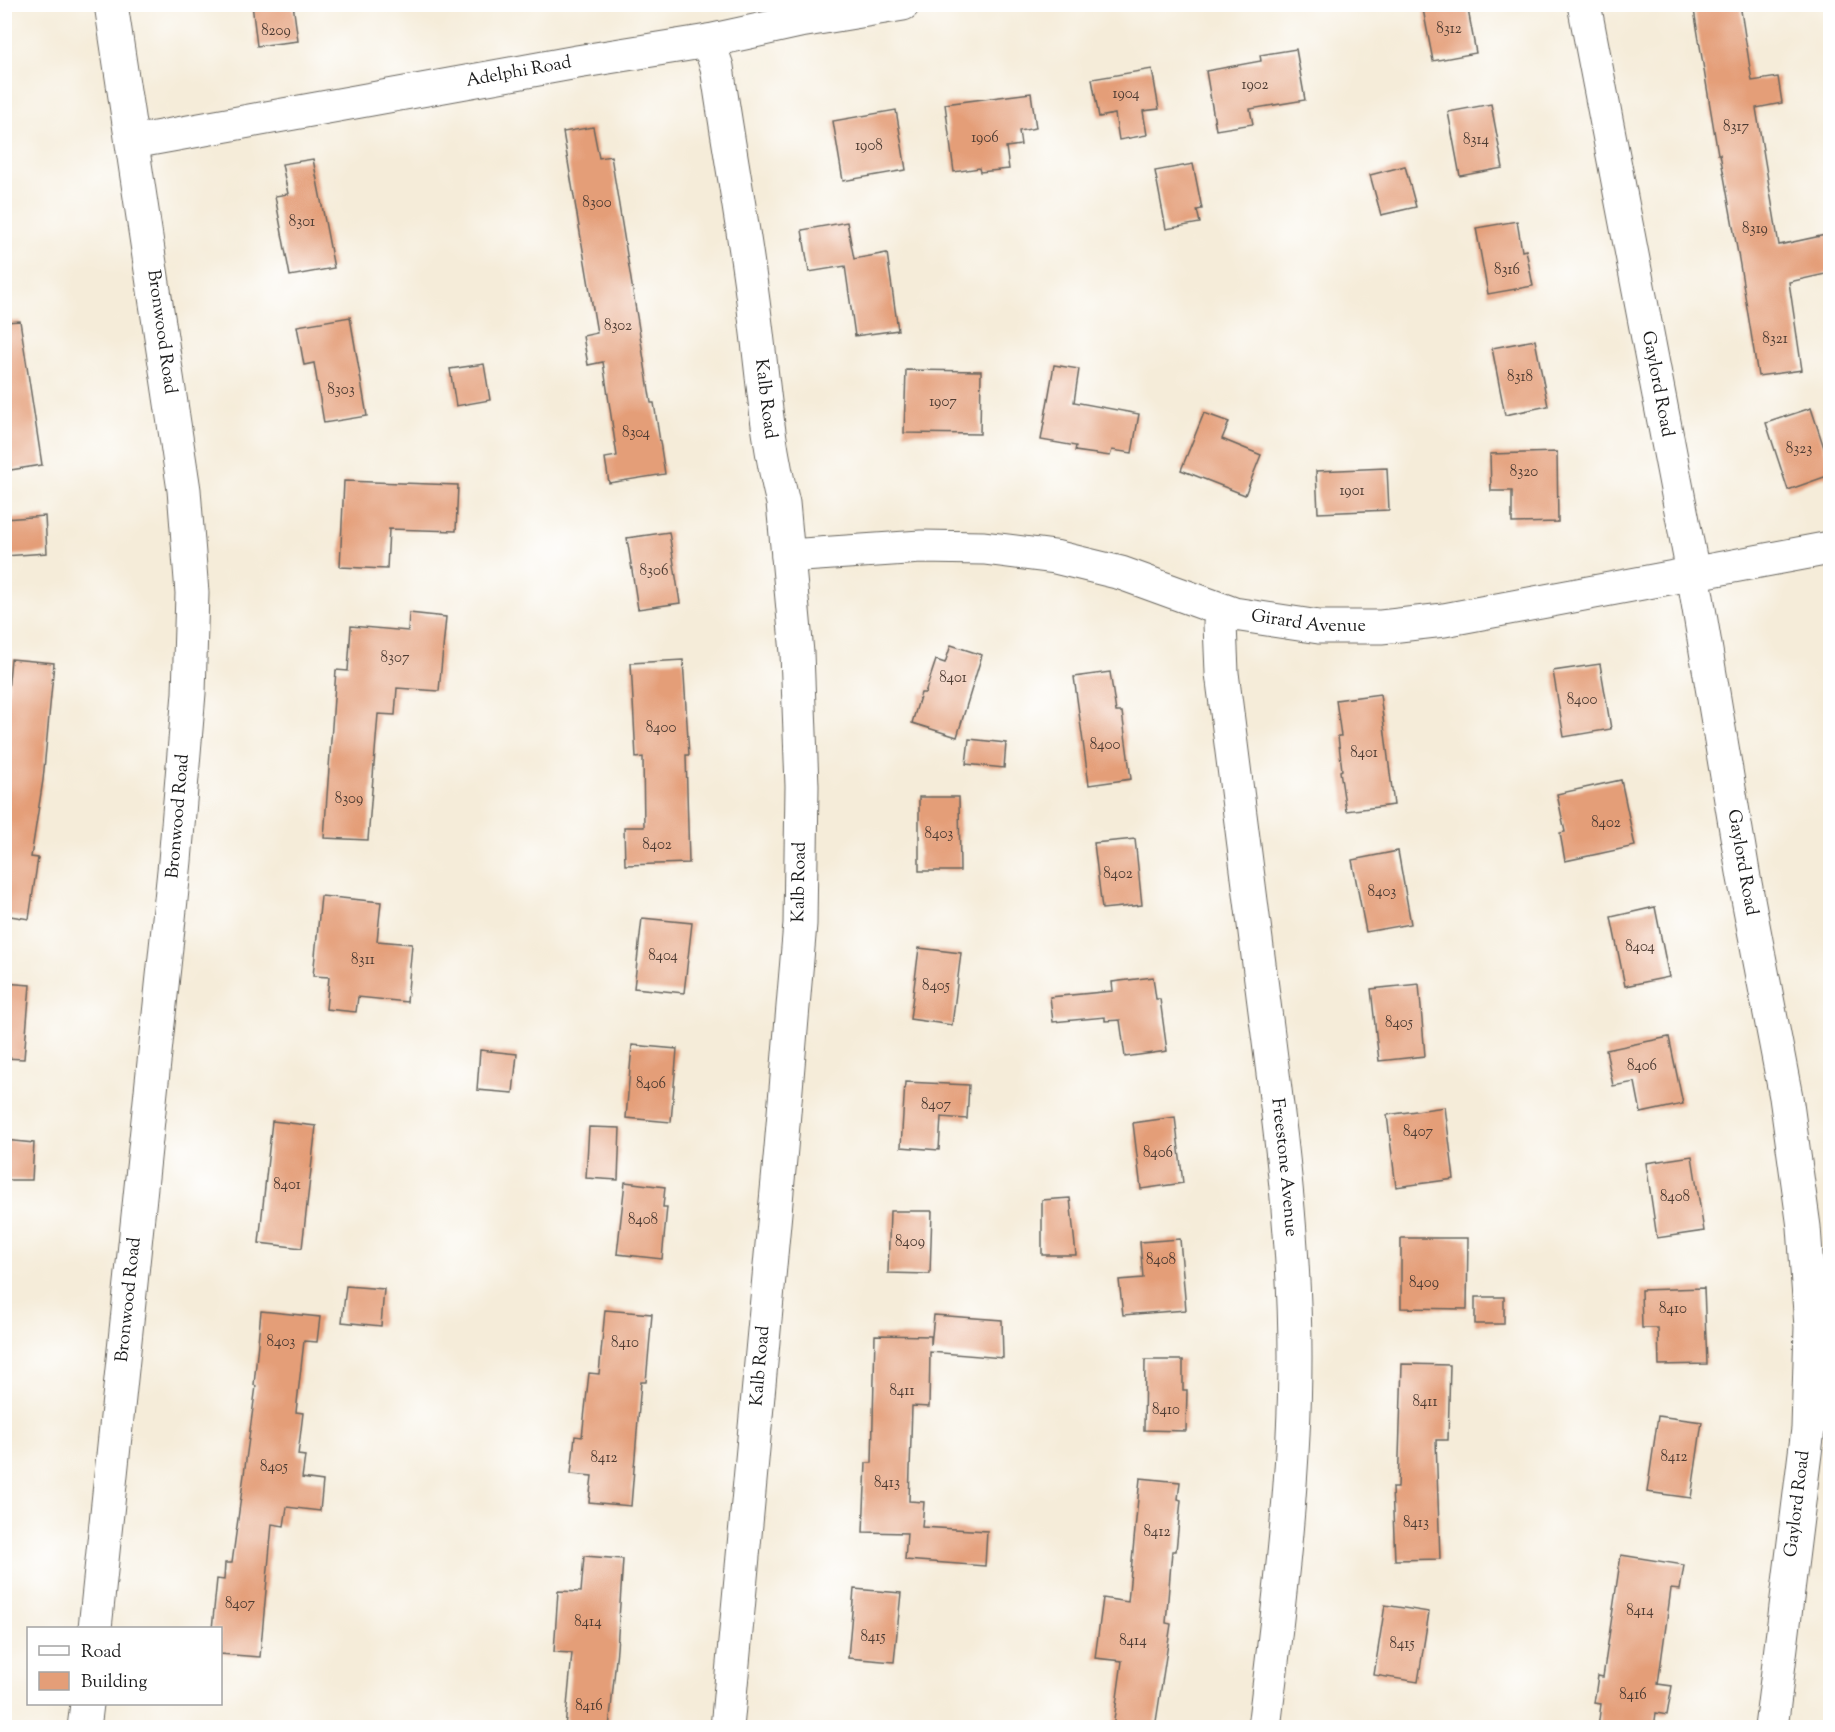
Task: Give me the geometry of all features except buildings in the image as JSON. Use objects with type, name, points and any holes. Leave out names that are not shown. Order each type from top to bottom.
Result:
[{"type":"street","name":"Bronwood Road","points":[[95,1627],[175,861],[189,693],[192,593],[184,490],[111,4]]},
{"type":"street","name":"Adelphi Road","points":[[133,142],[577,62],[708,41],[800,21],[903,4]]},
{"type":"street","name":"Gaylord Road","points":[[1584,4],[1693,573],[1744,878],[1786,1097],[1804,1227],[1812,1327],[1808,1429],[1771,1728]]},
{"type":"street","name":"Kalb Road","points":[[708,41],[717,67],[755,317],[761,378],[777,481],[783,502],[797,653],[802,786],[800,924],[727,1728]]},
{"type":"street","name":"Girard Avenue","points":[[788,556],[921,547],[984,548],[1054,557],[1121,573],[1234,614],[1319,627],[1381,627],[1444,620],[1830,548]]},
{"type":"street","name":"Freestone Avenue","points":[[1224,611],[1220,624],[1222,673],[1281,1132],[1291,1233],[1295,1355],[1293,1455],[1285,1560],[1264,1728]]},
{"type":"street","points":[[84,1728],[87,1705]]}]
